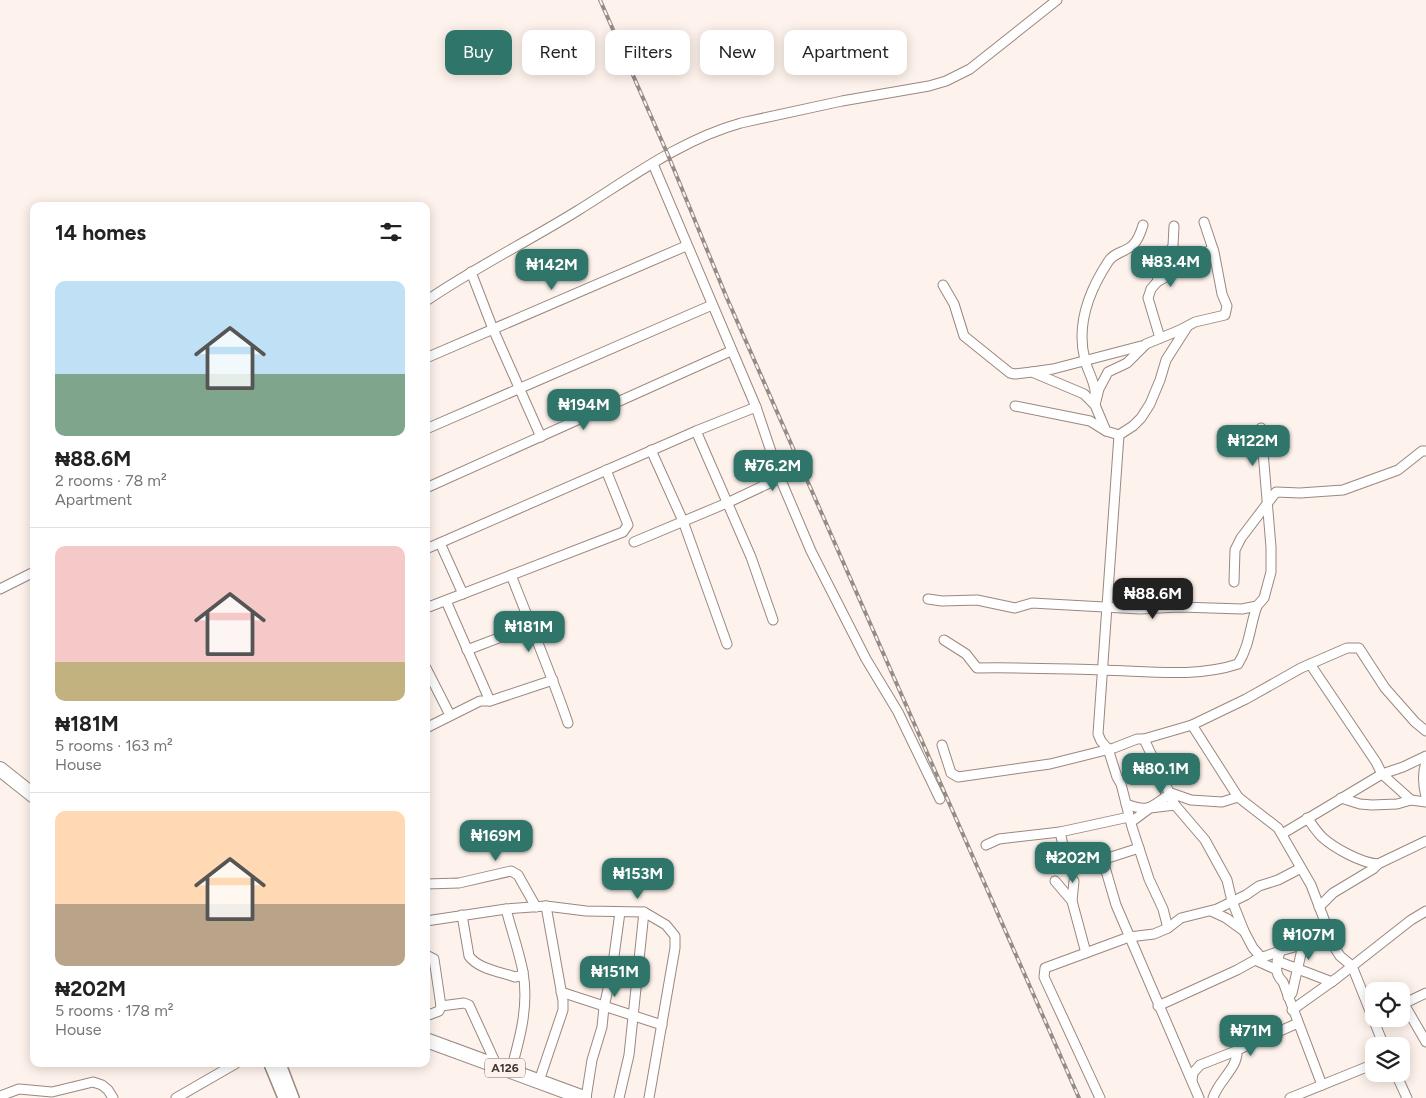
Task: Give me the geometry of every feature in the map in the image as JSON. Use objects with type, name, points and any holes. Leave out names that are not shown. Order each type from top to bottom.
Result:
[{"type":"highway","points":[[0,769],[30,793]]},
{"type":"highway","name":"A126","points":[[430,1041],[585,1098]]},
{"type":"highway","name":"A126","points":[[430,1050],[558,1098]]},
{"type":"main road","points":[[271,1067],[284,1098]]},
{"type":"main road","points":[[281,1067],[293,1098]]},
{"type":"street","points":[[430,298],[471,272],[576,212],[691,142],[727,127],[842,101],[929,86],[946,81],[970,68],[1057,0]]},
{"type":"street","points":[[653,164],[686,246],[756,407],[780,478],[811,551],[866,659],[898,712],[940,799]]},
{"type":"street","points":[[942,285],[954,304],[964,336],[988,357],[1010,372],[1016,374],[1032,372],[1085,361],[1146,344],[1195,322],[1225,315],[1227,306],[1222,294],[1213,249],[1204,222]]},
{"type":"street","points":[[1095,405],[1095,387],[1085,361],[1081,331],[1084,314],[1091,294],[1108,262],[1114,254],[1133,245],[1143,225]]},
{"type":"street","points":[[1157,282],[1162,261],[1173,246],[1174,226]]},
{"type":"street","points":[[430,356],[686,246]]},
{"type":"street","points":[[1160,338],[1148,298],[1151,289],[1157,282],[1169,276],[1188,260],[1213,249]]},
{"type":"street","points":[[471,272],[493,329],[541,437]]},
{"type":"street","points":[[430,427],[712,305]]},
{"type":"street","points":[[1015,406],[1090,421],[1106,431],[1119,435],[1133,426],[1150,404],[1166,360],[1187,326]]},
{"type":"street","points":[[1095,405],[1099,388],[1108,372],[1127,363],[1146,344]]},
{"type":"street","points":[[430,486],[731,351]]},
{"type":"street","points":[[1032,372],[1084,394],[1095,405],[1106,431]]},
{"type":"street","points":[[430,547],[651,450],[756,407]]},
{"type":"street","points":[[944,640],[966,654],[977,668],[1034,667],[1059,670],[1208,671],[1238,664],[1252,632],[1253,618],[1257,606],[1264,598],[1271,572],[1271,547],[1266,504],[1267,484],[1261,428]]},
{"type":"street","points":[[696,431],[751,557],[773,620]]},
{"type":"street","points":[[1119,435],[1098,734],[1108,749],[1121,784],[1149,879],[1168,928]]},
{"type":"street","points":[[651,450],[683,520],[727,644]]},
{"type":"street","points":[[1234,582],[1235,550],[1276,492],[1300,493],[1343,490],[1398,470],[1422,451],[1426,451]]},
{"type":"street","points":[[430,607],[623,532],[628,525],[606,470]]},
{"type":"street","points":[[634,542],[727,503],[780,478]]},
{"type":"street","points":[[440,543],[463,594]]},
{"type":"street","points":[[0,589],[30,574]]},
{"type":"street","points":[[511,575],[568,722]]},
{"type":"street","points":[[928,599],[942,601],[977,600],[1016,608],[1032,603],[1140,609],[1180,607],[1242,608],[1257,606]]},
{"type":"street","points":[[446,601],[490,701]]},
{"type":"street","points":[[468,650],[530,626]]},
{"type":"street","points":[[942,745],[951,773],[958,777],[1050,764],[1192,725],[1246,699],[1310,664],[1347,648],[1359,648],[1394,699],[1426,731]]},
{"type":"street","points":[[1310,664],[1376,762],[1382,774],[1411,800]]},
{"type":"street","points":[[430,676],[450,715]]},
{"type":"street","points":[[430,726],[480,701],[490,701],[553,680]]},
{"type":"street","points":[[1192,725],[1238,797],[1278,828],[1282,834],[1311,885],[1330,937],[1340,956],[1352,966],[1365,998]]},
{"type":"street","points":[[1144,739],[1175,805],[1205,840],[1227,880],[1232,900],[1244,931],[1259,959],[1276,965],[1297,968],[1311,976],[1332,982]]},
{"type":"street","points":[[1282,834],[1382,774],[1426,756]]},
{"type":"street","points":[[1426,762],[1423,770],[1423,781],[1426,797]]},
{"type":"street","points":[[1170,793],[1191,800],[1222,802],[1238,797]]},
{"type":"street","points":[[986,845],[999,839],[1060,832],[1130,819],[1150,808],[1170,793]]},
{"type":"street","points":[[1341,798],[1360,804],[1372,805],[1397,804],[1411,800],[1426,802]]},
{"type":"street","points":[[1126,804],[1137,808],[1175,805]]},
{"type":"street","points":[[1307,818],[1324,839],[1350,855],[1372,864],[1378,864]]},
{"type":"street","points":[[1060,832],[1068,867],[1104,864]]},
{"type":"street","points":[[1319,907],[1332,893],[1373,869],[1378,864],[1426,842]]},
{"type":"street","points":[[1139,848],[1104,859],[1104,864],[1116,905],[1199,1098]]},
{"type":"street","points":[[1100,1098],[1044,977],[1045,968],[1129,937],[1154,934],[1168,928],[1181,918],[1211,911],[1246,895],[1259,886],[1278,880],[1301,868]]},
{"type":"street","points":[[430,884],[459,883],[512,871],[518,875],[541,906],[561,992],[563,1010],[539,1081]]},
{"type":"street","points":[[1055,881],[1072,901]]},
{"type":"street","points":[[1074,881],[1072,901],[1086,953]]},
{"type":"street","points":[[430,920],[506,909],[541,906],[586,911],[644,912],[666,926],[675,936],[675,948],[649,1098]]},
{"type":"street","points":[[506,909],[523,972],[525,1004],[522,1028],[511,1070]]},
{"type":"street","points":[[1211,911],[1226,918],[1244,931]]},
{"type":"street","points":[[1292,1010],[1332,982],[1411,920],[1426,911]]},
{"type":"street","points":[[585,1098],[592,1060],[602,1028],[620,912]]},
{"type":"street","points":[[619,1098],[629,1055],[644,912]]},
{"type":"street","points":[[462,915],[469,956],[476,964],[515,976],[520,976],[523,972]]},
{"type":"street","points":[[1158,1006],[1259,959],[1330,937]]},
{"type":"street","points":[[1288,997],[1292,993],[1303,945]]},
{"type":"street","points":[[1280,951],[1276,965],[1278,976],[1283,982],[1322,1085]]},
{"type":"street","points":[[430,957],[434,959],[441,1006],[438,1011],[430,1014]]},
{"type":"street","points":[[561,992],[662,1025]]},
{"type":"street","points":[[1410,1000],[1426,993]]},
{"type":"street","points":[[441,1006],[464,1003],[469,1005],[496,1064]]},
{"type":"street","points":[[1410,1017],[1426,1042]]},
{"type":"street","points":[[1192,1080],[1193,1073],[1200,1065],[1239,1052],[1298,1023]]},
{"type":"street","points":[[1214,1098],[1219,1085],[1239,1052]]},
{"type":"street","points":[[176,1098],[230,1067]]},
{"type":"street","points":[[1290,1098],[1365,1068]]},
{"type":"street","points":[[0,1096],[19,1089],[30,1094],[52,1092],[93,1082],[102,1085],[113,1098]]},
{"type":"street","points":[[1400,1082],[1407,1098]]},
{"type":"railway","points":[[600,0],[668,155],[726,296],[1079,1098]]}]
